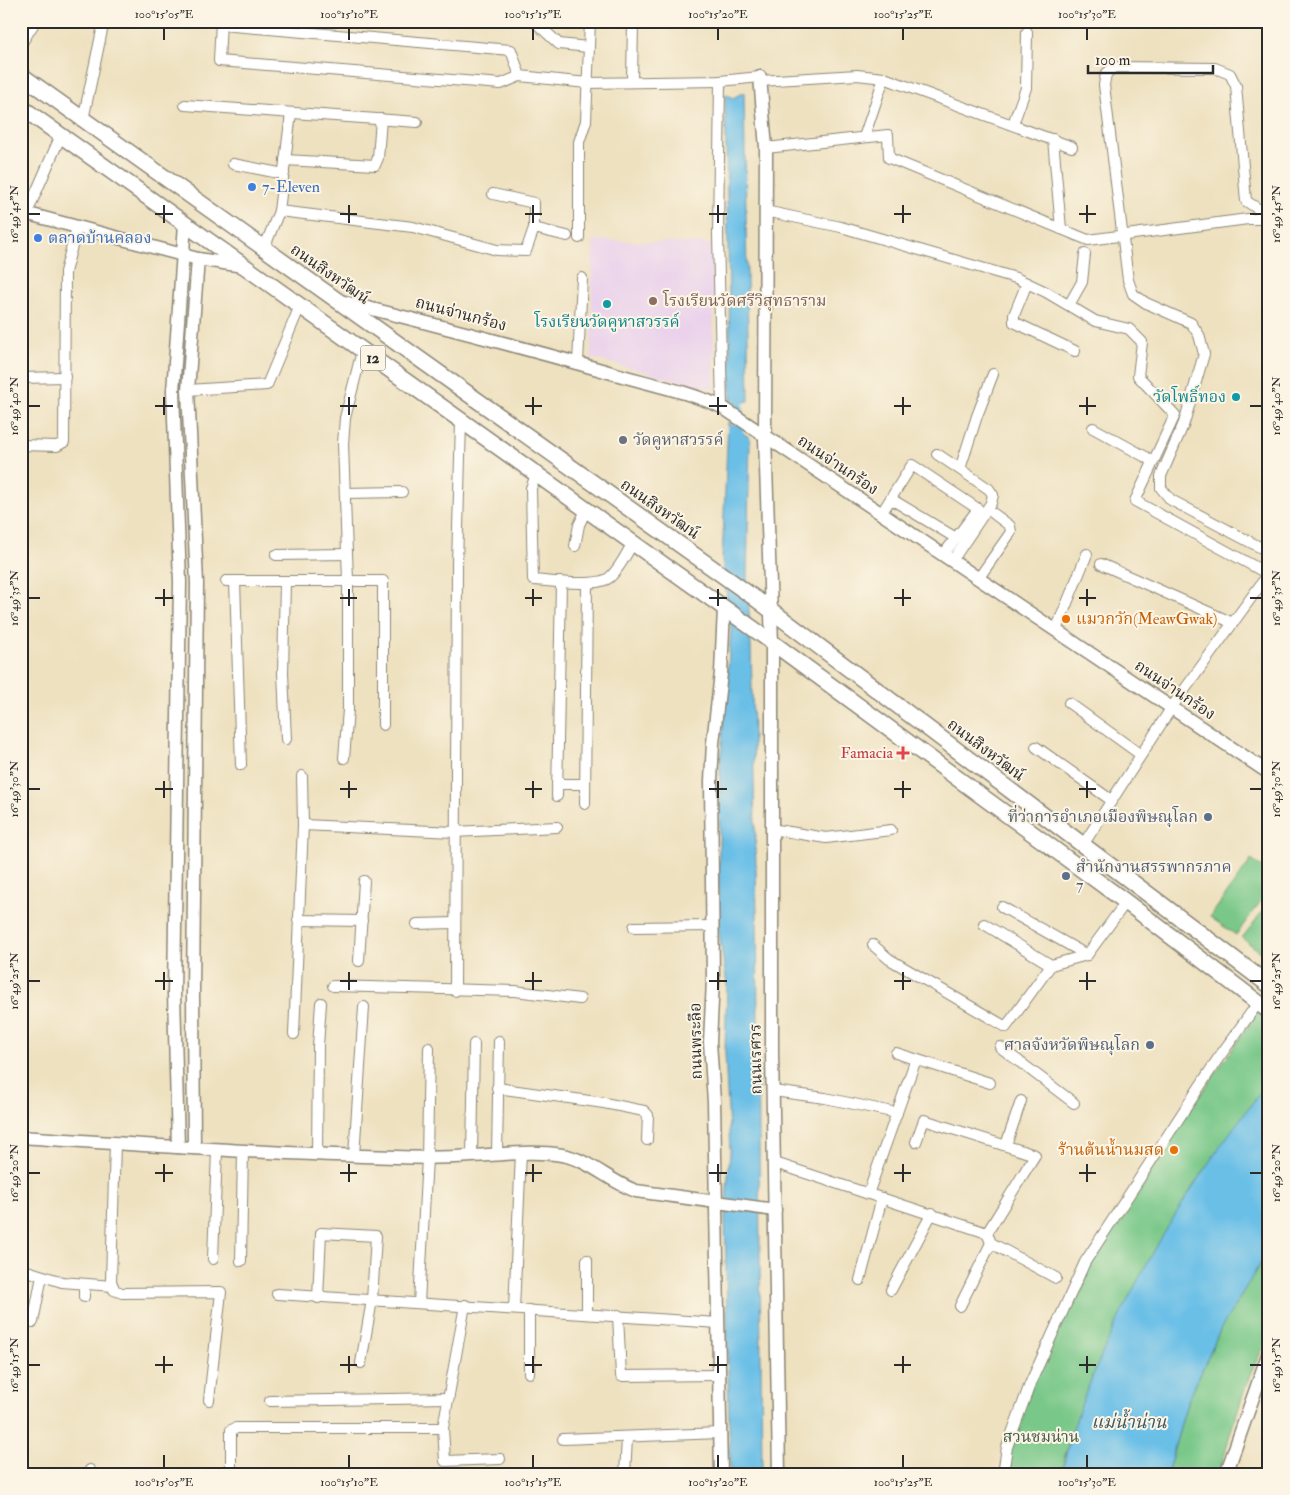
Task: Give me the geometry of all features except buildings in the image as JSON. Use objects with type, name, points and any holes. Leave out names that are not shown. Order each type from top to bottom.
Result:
[{"type":"main road","name":"ถนนสิงหวัฒน์","points":[[21,75],[756,599],[1269,985]]},
{"type":"main road","name":"12","points":[[21,107],[758,632],[1126,902],[1263,1007]]},
{"type":"main road","points":[[1070,861],[1083,844]]},
{"type":"street","points":[[83,120],[104,21]]},
{"type":"street","points":[[534,21],[559,44],[588,47]]},
{"type":"street","points":[[579,238],[579,142],[586,121],[590,21]]},
{"type":"street","points":[[605,21],[618,21]]},
{"type":"street","points":[[632,82],[635,21],[649,22]]},
{"type":"street","points":[[520,76],[511,50],[221,23],[219,61],[501,84],[520,76],[587,83],[720,81],[857,75],[884,78],[1072,147]]},
{"type":"street","points":[[21,44],[33,25]]},
{"type":"street","points":[[1013,124],[1026,88],[1027,32]]},
{"type":"street","points":[[1269,217],[1246,201],[1236,86],[1230,74],[1215,68],[1114,68],[1106,74],[1104,85],[1128,280],[1133,294],[1146,303],[1191,323],[1199,335],[1204,354],[1184,423],[1161,476],[1161,488],[1171,500],[1269,552]]},
{"type":"street","points":[[864,138],[884,78]]},
{"type":"street","name":"ถนนเรศวร","points":[[760,79],[766,148],[765,437],[769,609],[772,644],[771,830],[775,1163],[770,1209],[779,1474]]},
{"type":"street","points":[[720,81],[718,235],[722,407]]},
{"type":"street","points":[[185,105],[417,122]]},
{"type":"street","points":[[264,249],[280,211],[291,113]]},
{"type":"street","points":[[285,160],[375,165],[378,158],[382,119]]},
{"type":"street","points":[[61,135],[24,212],[198,259],[243,266]]},
{"type":"street","points":[[766,148],[888,135],[889,158],[1088,240],[1269,217]]},
{"type":"street","points":[[1053,139],[1061,229]]},
{"type":"street","points":[[233,164],[284,174]]},
{"type":"street","points":[[280,211],[413,227],[497,250],[526,251],[534,228],[534,203],[493,194]]},
{"type":"street","points":[[765,211],[841,227],[979,267],[1027,283],[1095,321],[1129,329],[1142,342],[1138,376],[1175,415],[1135,501],[1268,574],[1172,707],[1083,844]]},
{"type":"street","points":[[178,1147],[174,993],[180,573],[173,391],[186,224]]},
{"type":"street","points":[[21,445],[57,446],[64,443],[65,270],[77,226]]},
{"type":"street","points":[[534,228],[567,236]]},
{"type":"street","points":[[1069,305],[1082,282],[1085,254]]},
{"type":"street","points":[[194,1148],[192,994],[197,582],[188,390],[198,259]]},
{"type":"street","points":[[578,363],[582,278]]},
{"type":"street","points":[[1027,283],[1014,315],[1014,322],[1075,351]]},
{"type":"street","name":"ถนนจ่านกร้อง","points":[[336,300],[578,363],[702,398],[722,407],[1269,773]]},
{"type":"street","points":[[188,390],[266,386],[271,379],[300,306]]},
{"type":"street","points":[[344,758],[348,710],[348,580],[343,444],[345,418],[362,351]]},
{"type":"street","points":[[960,469],[976,416],[993,374]]},
{"type":"street","points":[[21,378],[65,377]]},
{"type":"street","points":[[455,991],[454,832],[457,564],[462,422]]},
{"type":"street","points":[[1093,428],[1153,461]]},
{"type":"street","points":[[936,454],[989,490],[993,497],[991,503],[948,558]]},
{"type":"street","points":[[881,514],[912,465],[978,510],[956,538],[948,558]]},
{"type":"street","points":[[536,475],[531,488],[533,580],[561,582],[603,581],[610,578],[632,544]]},
{"type":"street","points":[[345,493],[402,492]]},
{"type":"street","points":[[891,499],[956,538]]},
{"type":"street","points":[[575,546],[579,525],[586,510]]},
{"type":"street","points":[[978,578],[1011,532],[1010,526],[994,514]]},
{"type":"street","points":[[276,555],[347,554]]},
{"type":"street","points":[[1056,630],[1087,554]]},
{"type":"street","points":[[1101,564],[1233,623]]},
{"type":"street","points":[[241,765],[230,581],[383,581],[382,725]]},
{"type":"street","points":[[284,581],[286,739]]},
{"type":"street","points":[[557,796],[561,582]]},
{"type":"street","points":[[585,804],[587,582]]},
{"type":"street","name":"ถนนพระลือ","points":[[721,1474],[718,1323],[719,1202],[710,1042],[712,926],[711,781],[713,743],[721,681],[724,609]]},
{"type":"street","points":[[1069,704],[1141,754]]},
{"type":"street","points":[[1036,748],[1111,800]]},
{"type":"street","points":[[294,1034],[303,825],[302,776]]},
{"type":"street","points":[[557,784],[585,784]]},
{"type":"street","points":[[303,825],[454,832],[558,827]]},
{"type":"street","points":[[771,830],[826,838],[891,830]]},
{"type":"street","points":[[359,961],[364,881]]},
{"type":"street","points":[[873,945],[888,959],[1006,1027],[1051,965],[1086,955],[1126,902]]},
{"type":"street","points":[[1002,907],[1086,955]]},
{"type":"street","points":[[298,920],[362,921]]},
{"type":"street","points":[[417,924],[455,923]]},
{"type":"street","points":[[984,924],[1051,965]]},
{"type":"street","points":[[634,927],[712,926]]},
{"type":"street","points":[[333,986],[455,991],[515,991],[580,999]]},
{"type":"street","points":[[317,1154],[318,1046],[321,1003]]},
{"type":"street","points":[[354,1156],[364,1007]]},
{"type":"street","points":[[1003,1474],[1007,1447],[1030,1384],[1085,1262],[1218,1060],[1263,1007]]},
{"type":"street","points":[[497,1154],[499,1041]]},
{"type":"street","points":[[472,1156],[474,1044]]},
{"type":"street","points":[[1000,1047],[1074,1103]]},
{"type":"street","points":[[419,1303],[427,1158],[429,1048]]},
{"type":"street","points":[[896,1053],[990,1083]]},
{"type":"street","points":[[868,1194],[916,1059]]},
{"type":"street","points":[[497,1088],[604,1102],[644,1111],[648,1115],[647,1140]]},
{"type":"street","points":[[773,1091],[825,1098],[897,1113]]},
{"type":"street","points":[[1006,1145],[1021,1101]]},
{"type":"street","points":[[916,1142],[924,1120],[1035,1155],[987,1233]]},
{"type":"street","points":[[21,1137],[217,1150],[354,1156],[427,1158],[521,1152],[575,1158],[622,1186],[636,1191],[770,1209]]},
{"type":"street","points":[[115,1143],[111,1281],[114,1290],[122,1294],[221,1292],[209,1400]]},
{"type":"street","points":[[213,1259],[217,1150]]},
{"type":"street","points":[[241,1261],[242,1151]]},
{"type":"street","points":[[514,1309],[521,1152]]},
{"type":"street","points":[[775,1163],[932,1213],[987,1233],[992,1243],[1056,1278]]},
{"type":"street","points":[[860,1280],[882,1198]]},
{"type":"street","points":[[891,1290],[932,1213]]},
{"type":"street","points":[[318,1298],[321,1233],[376,1236],[372,1300],[361,1363]]},
{"type":"street","points":[[960,1306],[992,1243]]},
{"type":"street","points":[[587,1260],[587,1314]]},
{"type":"street","points":[[21,1269],[42,1276],[84,1284],[113,1286]]},
{"type":"street","points":[[33,1322],[42,1276]]},
{"type":"street","points":[[84,1284],[84,1297]]},
{"type":"street","points":[[276,1294],[718,1323]]},
{"type":"street","points":[[466,1306],[443,1428],[445,1461],[500,1459]]},
{"type":"street","points":[[529,1310],[529,1373]]},
{"type":"street","points":[[618,1315],[621,1376],[719,1375]]},
{"type":"street","points":[[1226,1474],[1269,1352]]},
{"type":"street","points":[[270,1401],[449,1398]]},
{"type":"street","points":[[231,1465],[231,1430],[236,1428],[443,1428]]},
{"type":"street","points":[[562,1439],[721,1433]]},
{"type":"street","points":[[625,1474],[627,1438]]},
{"type":"shaded area","name":"โรงเรียนวัดศรีวิสุทธาราม","points":[[593,240],[712,244],[715,390],[591,358]]},
{"type":"green space","points":[[1251,860],[1267,870],[1263,875],[1264,887],[1269,890],[1236,935],[1210,917]]},
{"type":"green space","points":[[1269,903],[1269,947],[1263,954],[1242,938]]},
{"type":"green space","name":"สวนชมน่าน","points":[[1259,1010],[1269,1017],[1269,1086],[1092,1377],[1065,1455],[1062,1474],[1004,1474],[1009,1441],[1085,1262]]},
{"type":"green space","points":[[1269,1240],[1269,1337],[1251,1372],[1219,1474],[1167,1474],[1187,1403],[1225,1319]]},
{"type":"water","points":[[744,92],[749,401],[739,403],[731,400],[725,94],[733,98]]},
{"type":"water","points":[[728,422],[750,438],[747,576],[751,646],[757,915],[762,1474],[730,1474],[725,1214],[730,1151],[725,1052],[727,985],[718,926],[720,768],[731,630],[722,560]]},
{"type":"water","name":"แม่น้ำน่าน","points":[[1269,1082],[1269,1249],[1220,1330],[1187,1403],[1167,1474],[1062,1474],[1069,1441],[1086,1392],[1106,1345],[1140,1276],[1179,1208],[1200,1176],[1245,1112]]},
{"type":"waterway","points":[[739,392],[739,439]]},
{"type":"place","name":"7-Eleven","points":[[252,187]]},
{"type":"place","name":"ตลาดบ้านคลอง","points":[[38,238]]},
{"type":"place","name":"โรงเรียนวัดศรีวิสุทธาราม","points":[[653,301]]},
{"type":"place","name":"โรงเรียนวัดคูหาสวรรค์","points":[[607,304]]},
{"type":"place","name":"วัดโพธิ์ทอง","points":[[1236,397]]},
{"type":"place","name":"วัดคูหาสวรรค์","points":[[623,440]]},
{"type":"place","name":"แมวกวัก(MeawGwak)","points":[[1066,619]]},
{"type":"place","name":"Famacia","points":[[903,753]]},
{"type":"place","name":"ที่ว่าการอำเภอเมืองพิษณุโลก","points":[[1208,817]]},
{"type":"place","name":"สำนักงานสรรพากรภาค 7","points":[[1066,876]]},
{"type":"place","name":"ศาลจังหวัดพิษณุโลก","points":[[1150,1045]]},
{"type":"place","name":"ร้านต้นน้ำนมสด","points":[[1174,1150]]}]
